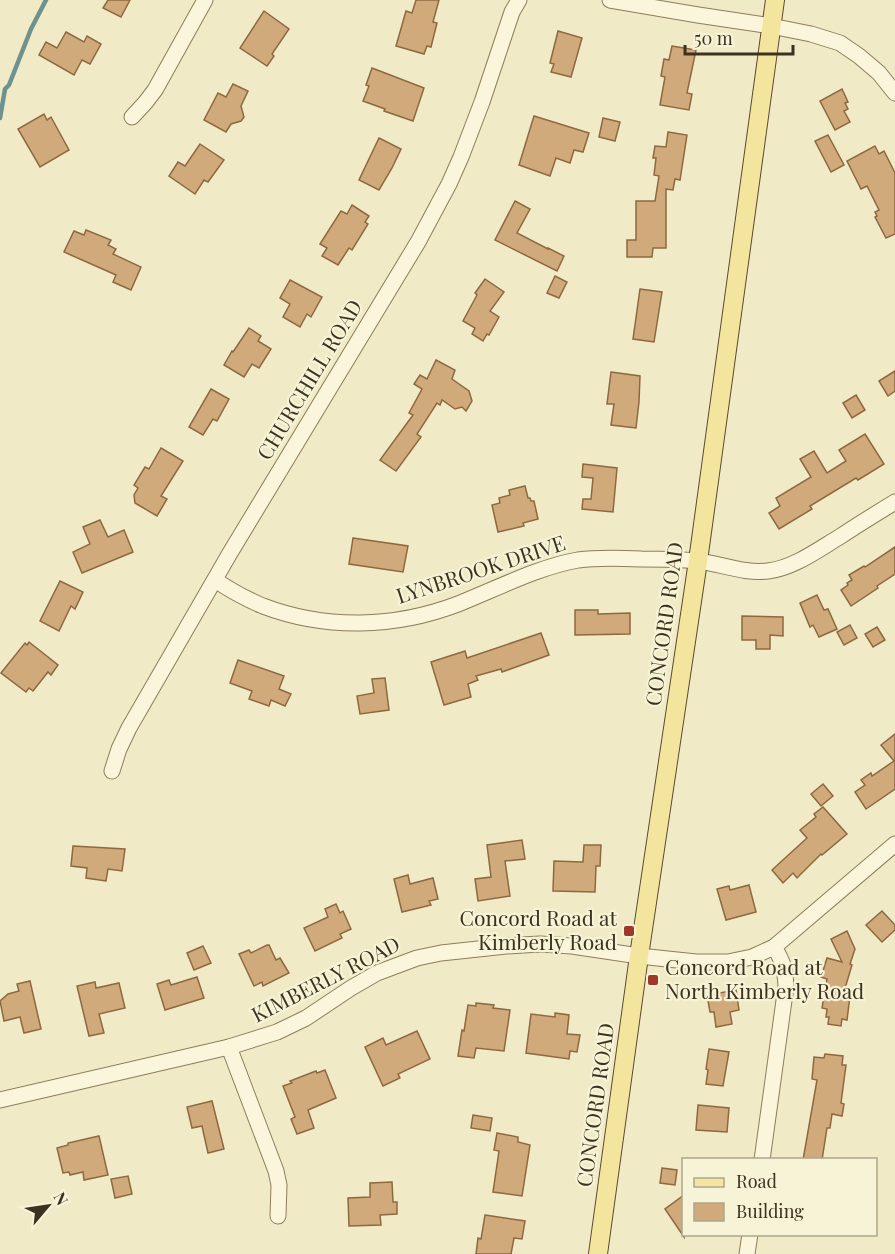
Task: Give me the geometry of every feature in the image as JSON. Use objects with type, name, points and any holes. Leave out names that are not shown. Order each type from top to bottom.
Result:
[{"type":"main road","name":"CONCORD ROAD","points":[[597,1254],[698,561],[775,0]]},
{"type":"street","points":[[132,117],[155,90],[205,0]]},
{"type":"street","name":"CHURCHILL ROAD","points":[[112,771],[129,728],[426,228],[461,157],[512,12],[519,0]]},
{"type":"street","points":[[610,0],[811,34],[840,44],[859,56],[879,73],[895,93]]},
{"type":"street","name":"LYNBROOK DRIVE","points":[[215,580],[239,595],[293,616],[356,624],[389,621],[456,605],[555,565],[579,560],[601,558],[698,561],[748,571],[768,571],[814,552],[895,502]]},
{"type":"street","name":"KIMBERLY ROAD","points":[[0,1100],[229,1047],[277,1032],[306,1018],[377,973],[417,958],[441,953],[540,944],[696,962],[728,962],[752,957],[774,947],[895,844]]},
{"type":"street","points":[[762,1158],[786,986],[784,964],[774,947]]},
{"type":"street","points":[[229,1047],[276,1171],[279,1185],[278,1216]]},
{"type":"street","points":[[747,1254],[750,1236]]},
{"type":"building","points":[[108,0],[130,0],[121,17],[103,8]]},
{"type":"building","points":[[416,0],[439,0],[433,22],[437,23],[431,47],[427,46],[424,54],[396,46],[406,11],[412,13]]},
{"type":"building","points":[[264,11],[289,29],[272,54],[274,56],[267,66],[240,48]]},
{"type":"building","points":[[558,31],[582,38],[571,77],[551,72],[554,64],[550,63]]},
{"type":"building","points":[[66,32],[84,42],[87,36],[101,44],[90,64],[82,60],[74,75],[39,55],[46,42],[57,48]]},
{"type":"building","points":[[672,46],[696,50],[687,93],[692,94],[689,110],[660,105],[665,77],[661,76],[664,59],[669,60]]},
{"type":"building","points":[[372,68],[424,88],[413,121],[363,101],[369,86],[366,85]]},
{"type":"building","points":[[233,84],[248,91],[241,106],[244,117],[241,121],[231,124],[226,132],[204,120],[218,93],[226,97]]},
{"type":"building","points":[[842,89],[848,102],[845,103],[848,109],[844,111],[850,122],[835,130],[820,101]]},
{"type":"building","points":[[44,114],[47,120],[51,117],[69,150],[40,167],[18,129]]},
{"type":"building","points":[[534,116],[589,133],[583,152],[574,150],[570,163],[556,158],[550,176],[519,165]]},
{"type":"building","points":[[603,118],[620,122],[615,141],[599,137]]},
{"type":"building","points":[[668,132],[687,135],[680,180],[675,179],[673,190],[666,189],[666,248],[653,248],[652,257],[627,257],[627,240],[636,240],[636,201],[655,201],[659,176],[654,175],[655,146],[666,147]]},
{"type":"building","points":[[828,135],[844,165],[831,172],[815,141]]},
{"type":"building","points":[[379,138],[401,149],[379,190],[359,180]]},
{"type":"building","points":[[200,144],[224,160],[208,182],[204,180],[195,194],[169,176],[178,162],[185,166]]},
{"type":"building","points":[[875,146],[879,154],[884,151],[895,173],[895,234],[886,238],[875,217],[877,216],[875,212],[879,210],[867,186],[861,189],[847,161]]},
{"type":"building","points":[[515,201],[530,209],[517,233],[564,256],[557,271],[495,240]]},
{"type":"building","points":[[352,205],[369,216],[365,222],[368,224],[352,250],[349,248],[338,265],[322,256],[327,248],[320,244],[341,211],[347,214]]},
{"type":"building","points":[[86,230],[111,240],[108,245],[116,249],[113,254],[141,267],[131,290],[113,282],[116,275],[64,252],[74,231],[84,235]]},
{"type":"building","points":[[555,276],[567,282],[559,298],[547,293]]},
{"type":"building","points":[[485,279],[504,292],[490,311],[499,317],[483,341],[472,334],[475,328],[463,321],[477,295],[475,293]]},
{"type":"building","points":[[290,280],[322,297],[311,317],[307,314],[300,327],[283,317],[290,304],[280,298]]},
{"type":"building","points":[[640,289],[662,292],[654,342],[633,339]]},
{"type":"building","points":[[249,328],[261,336],[258,341],[271,349],[259,368],[252,364],[244,377],[224,365]]},
{"type":"building","points":[[436,360],[455,370],[452,379],[469,391],[472,401],[466,411],[462,407],[455,409],[442,400],[440,405],[437,403],[417,434],[421,437],[396,471],[380,460],[413,415],[409,413],[422,389],[414,384],[420,375],[427,379]]},
{"type":"building","points":[[895,371],[895,391],[888,396],[879,381]]},
{"type":"building","points":[[611,372],[640,376],[636,428],[611,425],[614,404],[607,404]]},
{"type":"building","points":[[211,389],[229,399],[217,421],[213,419],[203,435],[189,427]]},
{"type":"building","points":[[856,395],[865,410],[852,418],[843,403]]},
{"type":"building","points":[[865,434],[884,464],[810,506],[812,509],[779,529],[769,513],[780,506],[776,498],[811,477],[800,459],[814,451],[827,473],[846,461],[839,450]]},
{"type":"building","points":[[161,448],[183,461],[161,496],[167,499],[157,516],[135,503],[134,495],[138,488],[134,485],[145,467],[149,469]]},
{"type":"building","points":[[583,464],[617,468],[613,512],[582,509],[583,499],[591,499],[593,478],[582,477]]},
{"type":"building","points":[[525,486],[528,498],[534,501],[538,519],[523,523],[524,526],[498,532],[492,505],[500,503],[499,498],[510,495],[509,490]]},
{"type":"building","points":[[100,520],[108,537],[124,530],[133,552],[82,573],[73,552],[90,544],[83,527]]},
{"type":"building","points":[[353,538],[408,546],[403,572],[349,564]]},
{"type":"building","points":[[895,547],[895,574],[851,606],[841,590],[852,580],[849,575]]},
{"type":"building","points":[[60,581],[83,592],[75,609],[71,606],[59,631],[40,621]]},
{"type":"building","points":[[817,595],[824,610],[828,609],[837,629],[819,637],[813,625],[810,627],[800,603]]},
{"type":"building","points":[[575,610],[598,610],[598,614],[630,613],[630,634],[575,635]]},
{"type":"building","points":[[742,616],[783,617],[783,636],[770,635],[770,649],[756,649],[756,640],[742,640]]},
{"type":"building","points":[[850,625],[857,638],[844,645],[837,632]]},
{"type":"building","points":[[877,627],[885,640],[873,647],[865,634]]},
{"type":"building","points":[[541,633],[549,655],[502,672],[501,669],[476,676],[478,680],[468,684],[471,697],[444,705],[431,662],[465,651],[467,658]]},
{"type":"building","points":[[29,642],[58,665],[51,675],[48,672],[33,691],[29,688],[26,692],[1,673],[25,643],[27,645]]},
{"type":"building","points":[[238,660],[284,676],[279,689],[291,694],[285,706],[271,700],[269,706],[249,699],[252,691],[230,683]]},
{"type":"building","points":[[385,678],[389,710],[360,714],[357,696],[374,693],[372,679]]},
{"type":"building","points":[[895,734],[895,789],[866,809],[855,792],[865,785],[861,780],[871,773],[872,776],[894,761],[881,745]]},
{"type":"building","points":[[823,784],[833,796],[821,806],[811,794]]},
{"type":"building","points":[[823,807],[847,834],[821,854],[797,878],[793,873],[783,883],[772,870],[807,838],[800,830],[816,817],[814,814]]},
{"type":"building","points":[[522,840],[525,859],[505,861],[510,896],[478,901],[475,879],[491,877],[487,845]]},
{"type":"building","points":[[584,845],[601,845],[600,866],[596,866],[595,892],[553,891],[554,861],[583,862]]},
{"type":"building","points":[[73,846],[125,849],[122,871],[108,869],[106,881],[86,878],[87,868],[71,866]]},
{"type":"building","points":[[408,875],[410,884],[433,878],[438,899],[429,901],[431,905],[402,912],[394,879]]},
{"type":"building","points":[[749,885],[756,912],[726,920],[717,889],[729,886],[730,890]]},
{"type":"building","points":[[336,904],[340,913],[343,911],[351,929],[340,934],[342,938],[315,951],[304,928],[328,917],[325,909]]},
{"type":"building","points":[[882,911],[895,925],[895,930],[882,942],[866,925]]},
{"type":"building","points":[[847,931],[855,949],[843,995],[850,996],[847,1020],[842,1019],[841,1026],[828,1024],[827,1009],[822,1008],[827,979],[821,977],[827,958],[842,962],[831,939]]},
{"type":"building","points":[[267,945],[276,960],[280,958],[289,973],[263,986],[262,982],[254,986],[239,954],[249,950],[251,953]]},
{"type":"building","points":[[203,946],[211,963],[194,970],[187,953]]},
{"type":"building","points":[[197,977],[204,998],[165,1010],[157,984],[169,980],[171,985]]},
{"type":"building","points":[[30,981],[41,1029],[24,1033],[20,1017],[4,1021],[0,1001],[8,994],[19,991],[17,984]]},
{"type":"building","points":[[95,982],[96,988],[119,983],[125,1008],[99,1014],[104,1033],[89,1036],[77,986]]},
{"type":"building","points":[[736,990],[739,1010],[730,1012],[732,1024],[716,1027],[714,1012],[710,1012],[707,995]]},
{"type":"building","points":[[476,1003],[510,1010],[504,1051],[476,1048],[474,1058],[458,1056],[468,1005],[476,1006]]},
{"type":"building","points":[[555,1013],[569,1015],[567,1034],[580,1035],[577,1052],[570,1051],[569,1059],[526,1053],[531,1014],[555,1017]]},
{"type":"building","points":[[417,1031],[430,1059],[398,1074],[400,1078],[383,1086],[365,1047],[383,1038],[386,1045]]},
{"type":"building","points":[[709,1049],[729,1052],[723,1086],[706,1084]]},
{"type":"building","points":[[825,1054],[843,1056],[842,1065],[846,1065],[841,1103],[844,1104],[842,1116],[832,1114],[830,1128],[827,1128],[822,1158],[803,1158],[817,1080],[812,1079],[814,1057],[824,1058]]},
{"type":"building","points":[[325,1070],[336,1098],[308,1110],[314,1128],[297,1134],[291,1119],[295,1117],[283,1086],[316,1071],[317,1073]]},
{"type":"building","points":[[212,1101],[224,1149],[208,1153],[202,1126],[192,1128],[187,1107]]},
{"type":"building","points":[[698,1105],[729,1108],[727,1132],[696,1130]]},
{"type":"building","points":[[473,1115],[492,1118],[490,1131],[471,1128]]},
{"type":"building","points":[[497,1133],[518,1137],[518,1142],[530,1145],[522,1196],[493,1192],[499,1151],[494,1150]]},
{"type":"building","points":[[99,1136],[108,1175],[84,1180],[83,1172],[70,1175],[69,1172],[63,1173],[57,1148]]},
{"type":"building","points":[[662,1168],[677,1170],[675,1185],[660,1183]]},
{"type":"building","points":[[128,1176],[132,1194],[115,1198],[111,1179]]},
{"type":"building","points":[[392,1182],[393,1202],[397,1202],[397,1214],[380,1215],[381,1225],[349,1226],[348,1198],[370,1197],[370,1183]]},
{"type":"building","points":[[682,1196],[682,1234],[665,1209]]},
{"type":"building","points":[[485,1215],[525,1221],[522,1239],[514,1238],[511,1254],[476,1254]]},
{"type":"waterway","points":[[0,118],[5,89],[9,85],[31,29],[46,0]]},
{"type":"place","name":"Concord Road at Kimberly Road","points":[[629,931]]},
{"type":"place","name":"Concord Road at North Kimberly Road","points":[[653,980]]}]
